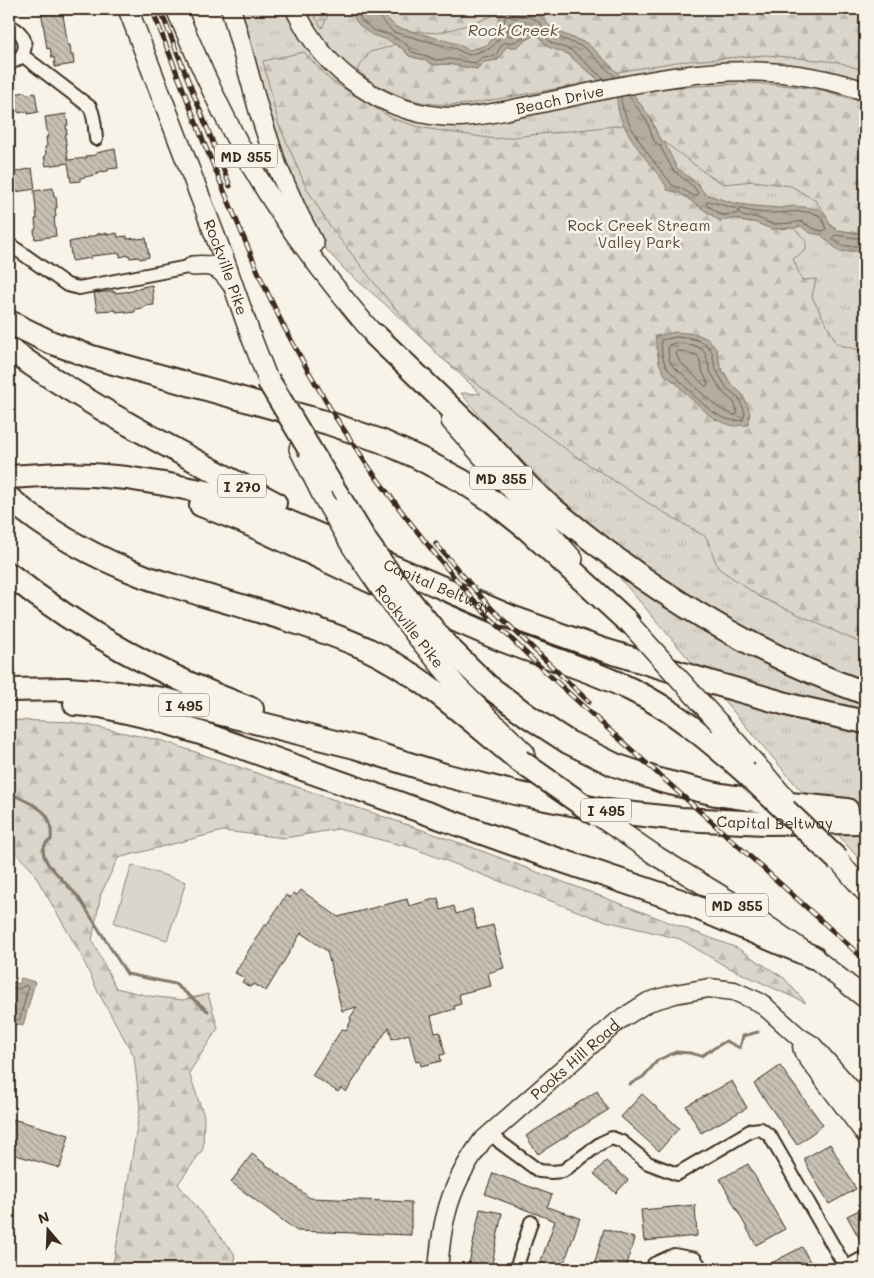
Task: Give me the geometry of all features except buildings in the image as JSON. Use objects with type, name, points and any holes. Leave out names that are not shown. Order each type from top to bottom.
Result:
[{"type":"highway","points":[[9,322],[50,342],[92,357],[328,423],[381,441],[419,458],[462,481],[492,501],[526,528],[628,622]]},
{"type":"highway","points":[[375,335],[493,449],[534,492],[621,563],[664,593],[711,622],[760,648],[865,693]]},
{"type":"highway","name":"I 270","points":[[9,349],[65,387],[166,445],[422,580]]},
{"type":"highway","points":[[268,380],[303,448],[401,590],[446,644],[488,686],[528,716],[568,742],[615,765],[662,781],[716,794],[865,812]]},
{"type":"highway","points":[[59,474],[123,484],[165,494],[209,508],[242,521],[492,636],[595,673],[633,690],[672,712],[754,771],[838,860]]},
{"type":"highway","name":"Capital Beltway","points":[[9,477],[59,474],[93,475],[127,478],[211,493],[251,506],[511,617],[604,650],[797,707],[865,722]]},
{"type":"highway","points":[[14,503],[43,526],[74,544],[147,578],[276,616],[366,649],[429,687],[597,815]]},
{"type":"highway","points":[[9,574],[34,595],[132,656],[174,677],[233,702],[355,748]]},
{"type":"highway","name":"Capital Beltway","points":[[9,690],[67,689],[110,692],[162,699],[355,748],[444,775],[515,793],[607,811],[681,819],[765,823],[865,822]]},
{"type":"highway","points":[[9,702],[101,706],[153,718],[210,736],[536,852],[681,901],[814,957]]},
{"type":"main road","name":"Rockville Pike","points":[[128,9],[210,222],[268,380]]},
{"type":"main road","name":"MD 355","points":[[176,9],[198,62],[253,170],[287,222],[338,292],[720,724],[754,771]]},
{"type":"main road","points":[[231,9],[259,110],[277,166],[297,211],[338,292]]},
{"type":"main road","points":[[193,266],[201,260],[209,249],[210,222]]},
{"type":"main road","points":[[193,266],[208,265],[216,268],[224,273],[234,288]]},
{"type":"main road","name":"Rockville Pike","points":[[303,448],[323,498],[352,547],[385,595],[458,687],[529,763]]},
{"type":"main road","name":"MD 355","points":[[597,815],[658,857],[738,905],[814,957],[865,998]]},
{"type":"main road","points":[[838,860],[865,892]]},
{"type":"street","name":"Beach Drive","points":[[295,9],[320,49],[339,70],[355,83],[373,95],[400,107],[429,114],[460,117],[492,113],[653,80],[717,72],[771,72],[818,79],[865,91]]},
{"type":"street","points":[[9,26],[18,30],[25,45],[22,55],[9,63]]},
{"type":"street","points":[[22,55],[90,107],[93,113],[96,139]]},
{"type":"street","points":[[9,244],[66,285],[79,288],[193,266]]},
{"type":"street","name":"Pooks Hill Road","points":[[438,1269],[445,1216],[452,1192],[474,1152],[491,1133],[618,1021],[648,1002],[674,994],[709,988],[734,991],[761,1003],[799,1037],[812,1045],[865,1106]]},
{"type":"street","name":"Pooks Hill Road","points":[[799,1037],[804,1053],[865,1134]]},
{"type":"street","points":[[491,1133],[501,1143],[539,1171],[552,1172],[563,1170],[601,1142],[612,1138],[622,1142],[648,1163],[677,1174],[752,1130],[761,1129],[770,1136],[845,1268],[865,1257]]},
{"type":"street","points":[[516,1269],[531,1222]]},
{"type":"street","points":[[653,1269],[654,1264],[674,1255],[695,1258],[702,1269]]},
{"type":"green space","name":"Rock Creek Stream Valley Park","points":[[241,9],[865,9],[865,866],[607,563],[617,549],[562,500],[491,430],[461,393],[481,394],[385,304],[345,270],[322,245],[301,217],[237,36]]},
{"type":"green space","points":[[310,9],[331,9],[322,28]]},
{"type":"green space","points":[[378,9],[865,9],[865,71],[838,62],[766,55],[676,62],[617,72],[588,44],[553,30],[542,17],[522,11],[516,13],[507,10],[477,22],[439,33],[409,31],[396,27]]},
{"type":"green space","points":[[534,35],[540,37],[549,47],[568,54],[600,81],[469,104],[446,105],[425,103],[405,98],[374,84],[357,70],[370,52],[395,44],[409,56],[425,60],[434,65],[448,64],[477,69],[484,62],[498,60],[505,47],[516,47]]},
{"type":"green space","points":[[304,52],[330,80],[393,119],[423,128],[495,139],[624,125],[668,190],[680,193],[720,221],[737,218],[744,222],[754,222],[772,229],[794,228],[806,241],[806,250],[793,259],[802,280],[816,279],[812,297],[837,344],[865,350],[865,645],[760,597],[718,568],[706,537],[653,506],[571,453],[440,357],[387,299],[329,225],[307,189],[279,125],[263,61]],"holes":[[[696,334],[708,339],[717,350],[720,366],[731,384],[743,395],[689,397],[676,383],[665,375]]]},
{"type":"green space","points":[[750,83],[822,90],[865,103],[865,234],[837,230],[830,225],[826,215],[816,201],[791,186],[753,181],[724,184],[708,175],[659,138],[651,119],[632,93],[652,89]]},
{"type":"green space","points":[[9,721],[72,722],[163,741],[466,845],[737,948],[784,978],[806,1003],[725,966],[680,939],[598,919],[413,848],[338,829],[285,838],[223,831],[118,858],[101,894],[92,940],[116,988],[149,996],[183,1000],[208,994],[218,1028],[189,1073],[204,1116],[203,1149],[178,1184],[234,1253],[236,1269],[112,1269],[140,1108],[134,1056],[98,992],[80,953],[32,870],[9,846]]},
{"type":"green space","points":[[132,865],[186,882],[167,940],[114,923]]},
{"type":"water","name":"Rock Creek","points":[[348,9],[378,9],[396,27],[458,44],[469,50],[487,45],[493,38],[501,13],[507,10],[516,13],[522,11],[532,13],[542,17],[553,30],[588,44],[617,72],[651,119],[659,138],[664,142],[677,168],[698,184],[705,194],[733,203],[754,206],[781,208],[795,206],[819,209],[826,215],[830,225],[837,230],[865,234],[865,259],[857,251],[840,252],[821,235],[810,233],[801,226],[772,229],[754,222],[744,222],[737,218],[720,221],[680,193],[667,190],[663,181],[624,126],[620,117],[617,99],[568,54],[548,47],[540,37],[534,35],[516,47],[506,47],[498,60],[484,62],[477,69],[448,64],[434,65],[425,60],[409,56],[403,49],[388,40],[372,35],[359,25]]},
{"type":"water","points":[[676,332],[696,334],[708,339],[717,350],[720,366],[731,384],[743,395],[750,413],[748,425],[733,426],[714,419],[665,375],[659,363],[655,336]]},
{"type":"water","points":[[21,978],[35,982],[23,1026],[9,1023],[9,981],[19,984]]},
{"type":"waterway","points":[[9,752],[11,757],[9,768]]},
{"type":"waterway","points":[[9,792],[39,808],[49,820],[51,840],[46,843],[43,850],[48,864],[79,898],[127,974],[175,984],[208,1011]]},
{"type":"waterway","points":[[630,1084],[643,1077],[658,1060],[676,1052],[701,1056],[726,1041],[740,1048],[743,1036],[758,1032]]},
{"type":"railway","points":[[152,9],[204,143],[262,281],[283,325],[334,415],[370,469],[405,516],[484,612],[533,660],[865,960]]},
{"type":"railway","points":[[160,9],[230,186]]},
{"type":"railway","points":[[436,544],[489,606],[589,702]]}]
